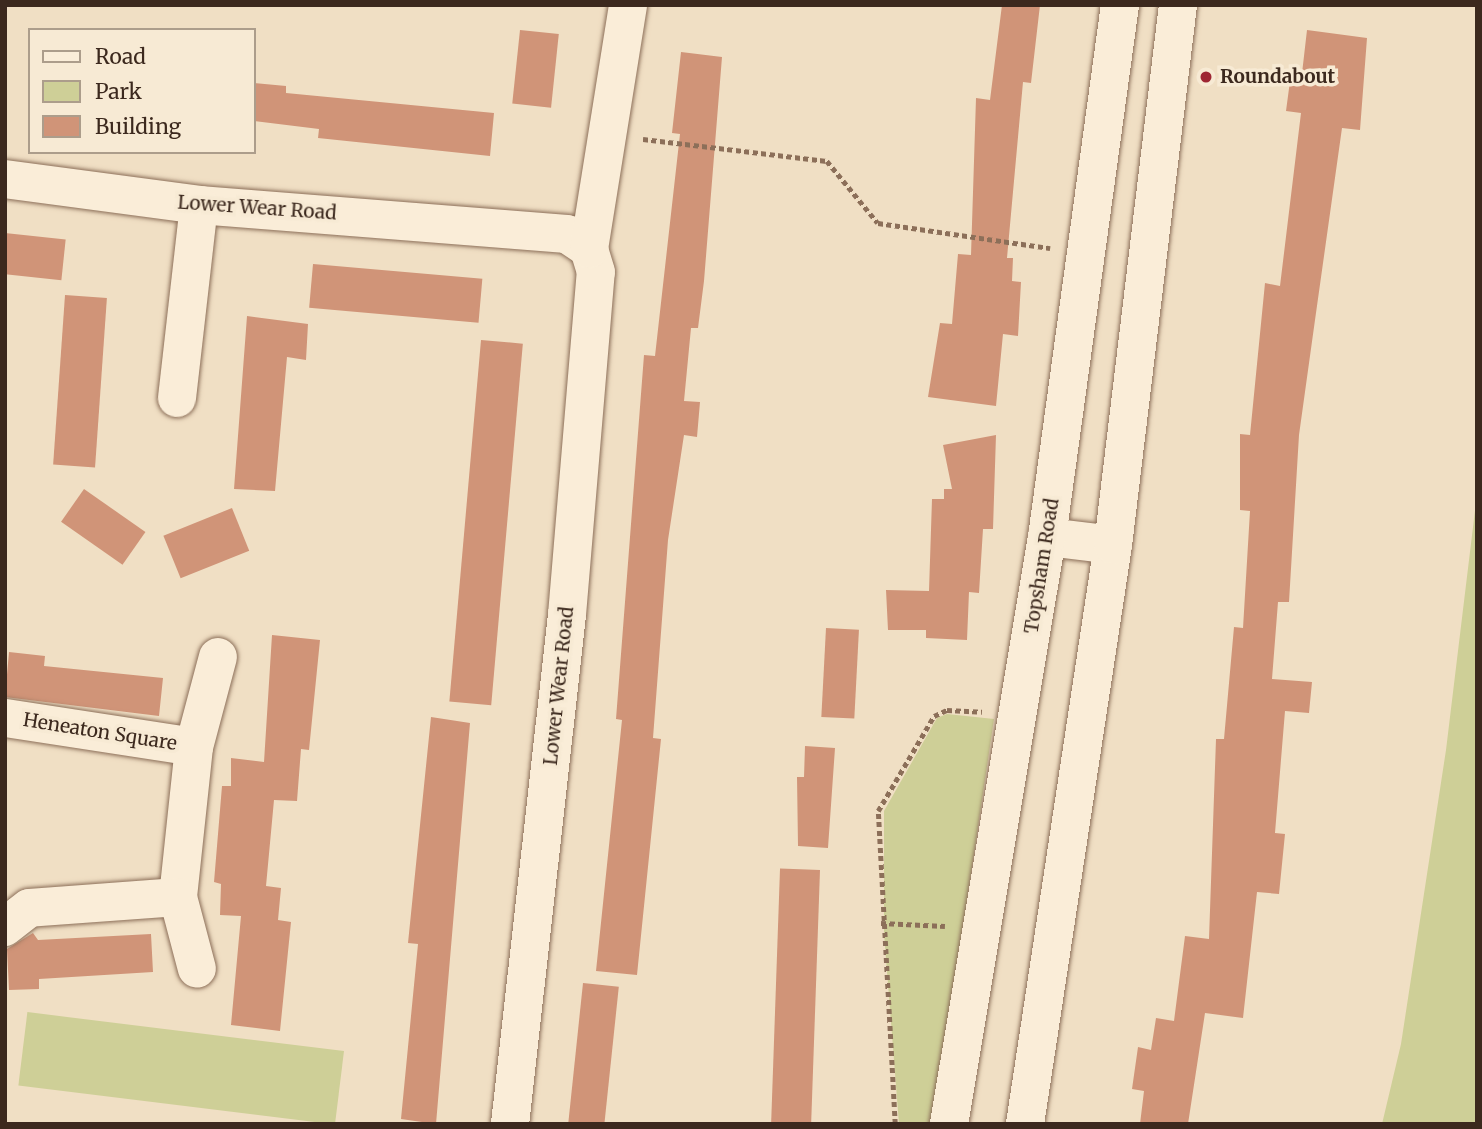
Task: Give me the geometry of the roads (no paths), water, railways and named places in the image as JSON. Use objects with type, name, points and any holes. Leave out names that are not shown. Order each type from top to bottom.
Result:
[{"type":"street","name":"Lower Wear Road","points":[[510,1124],[567,615],[596,272],[589,249],[610,135],[628,5]]},
{"type":"street","name":"Topsham Road","points":[[949,1124],[1047,537],[1087,269],[1120,5]]},
{"type":"street","points":[[1025,1124],[1113,545],[1178,5]]},
{"type":"street","name":"Lower Wear Road","points":[[5,179],[199,205],[567,234],[589,249]]},
{"type":"street","points":[[177,398],[199,205]]},
{"type":"street","points":[[1087,269],[1142,289]]},
{"type":"street","points":[[1047,537],[1113,545]]},
{"type":"street","name":"Heneaton Square","points":[[197,969],[178,897],[194,747],[218,657]]},
{"type":"street","name":"Heneaton Square","points":[[5,718],[194,747]]},
{"type":"street","points":[[5,927],[29,908],[178,897]]},
{"type":"place","name":"Roundabout","points":[[1206,77]]}]
